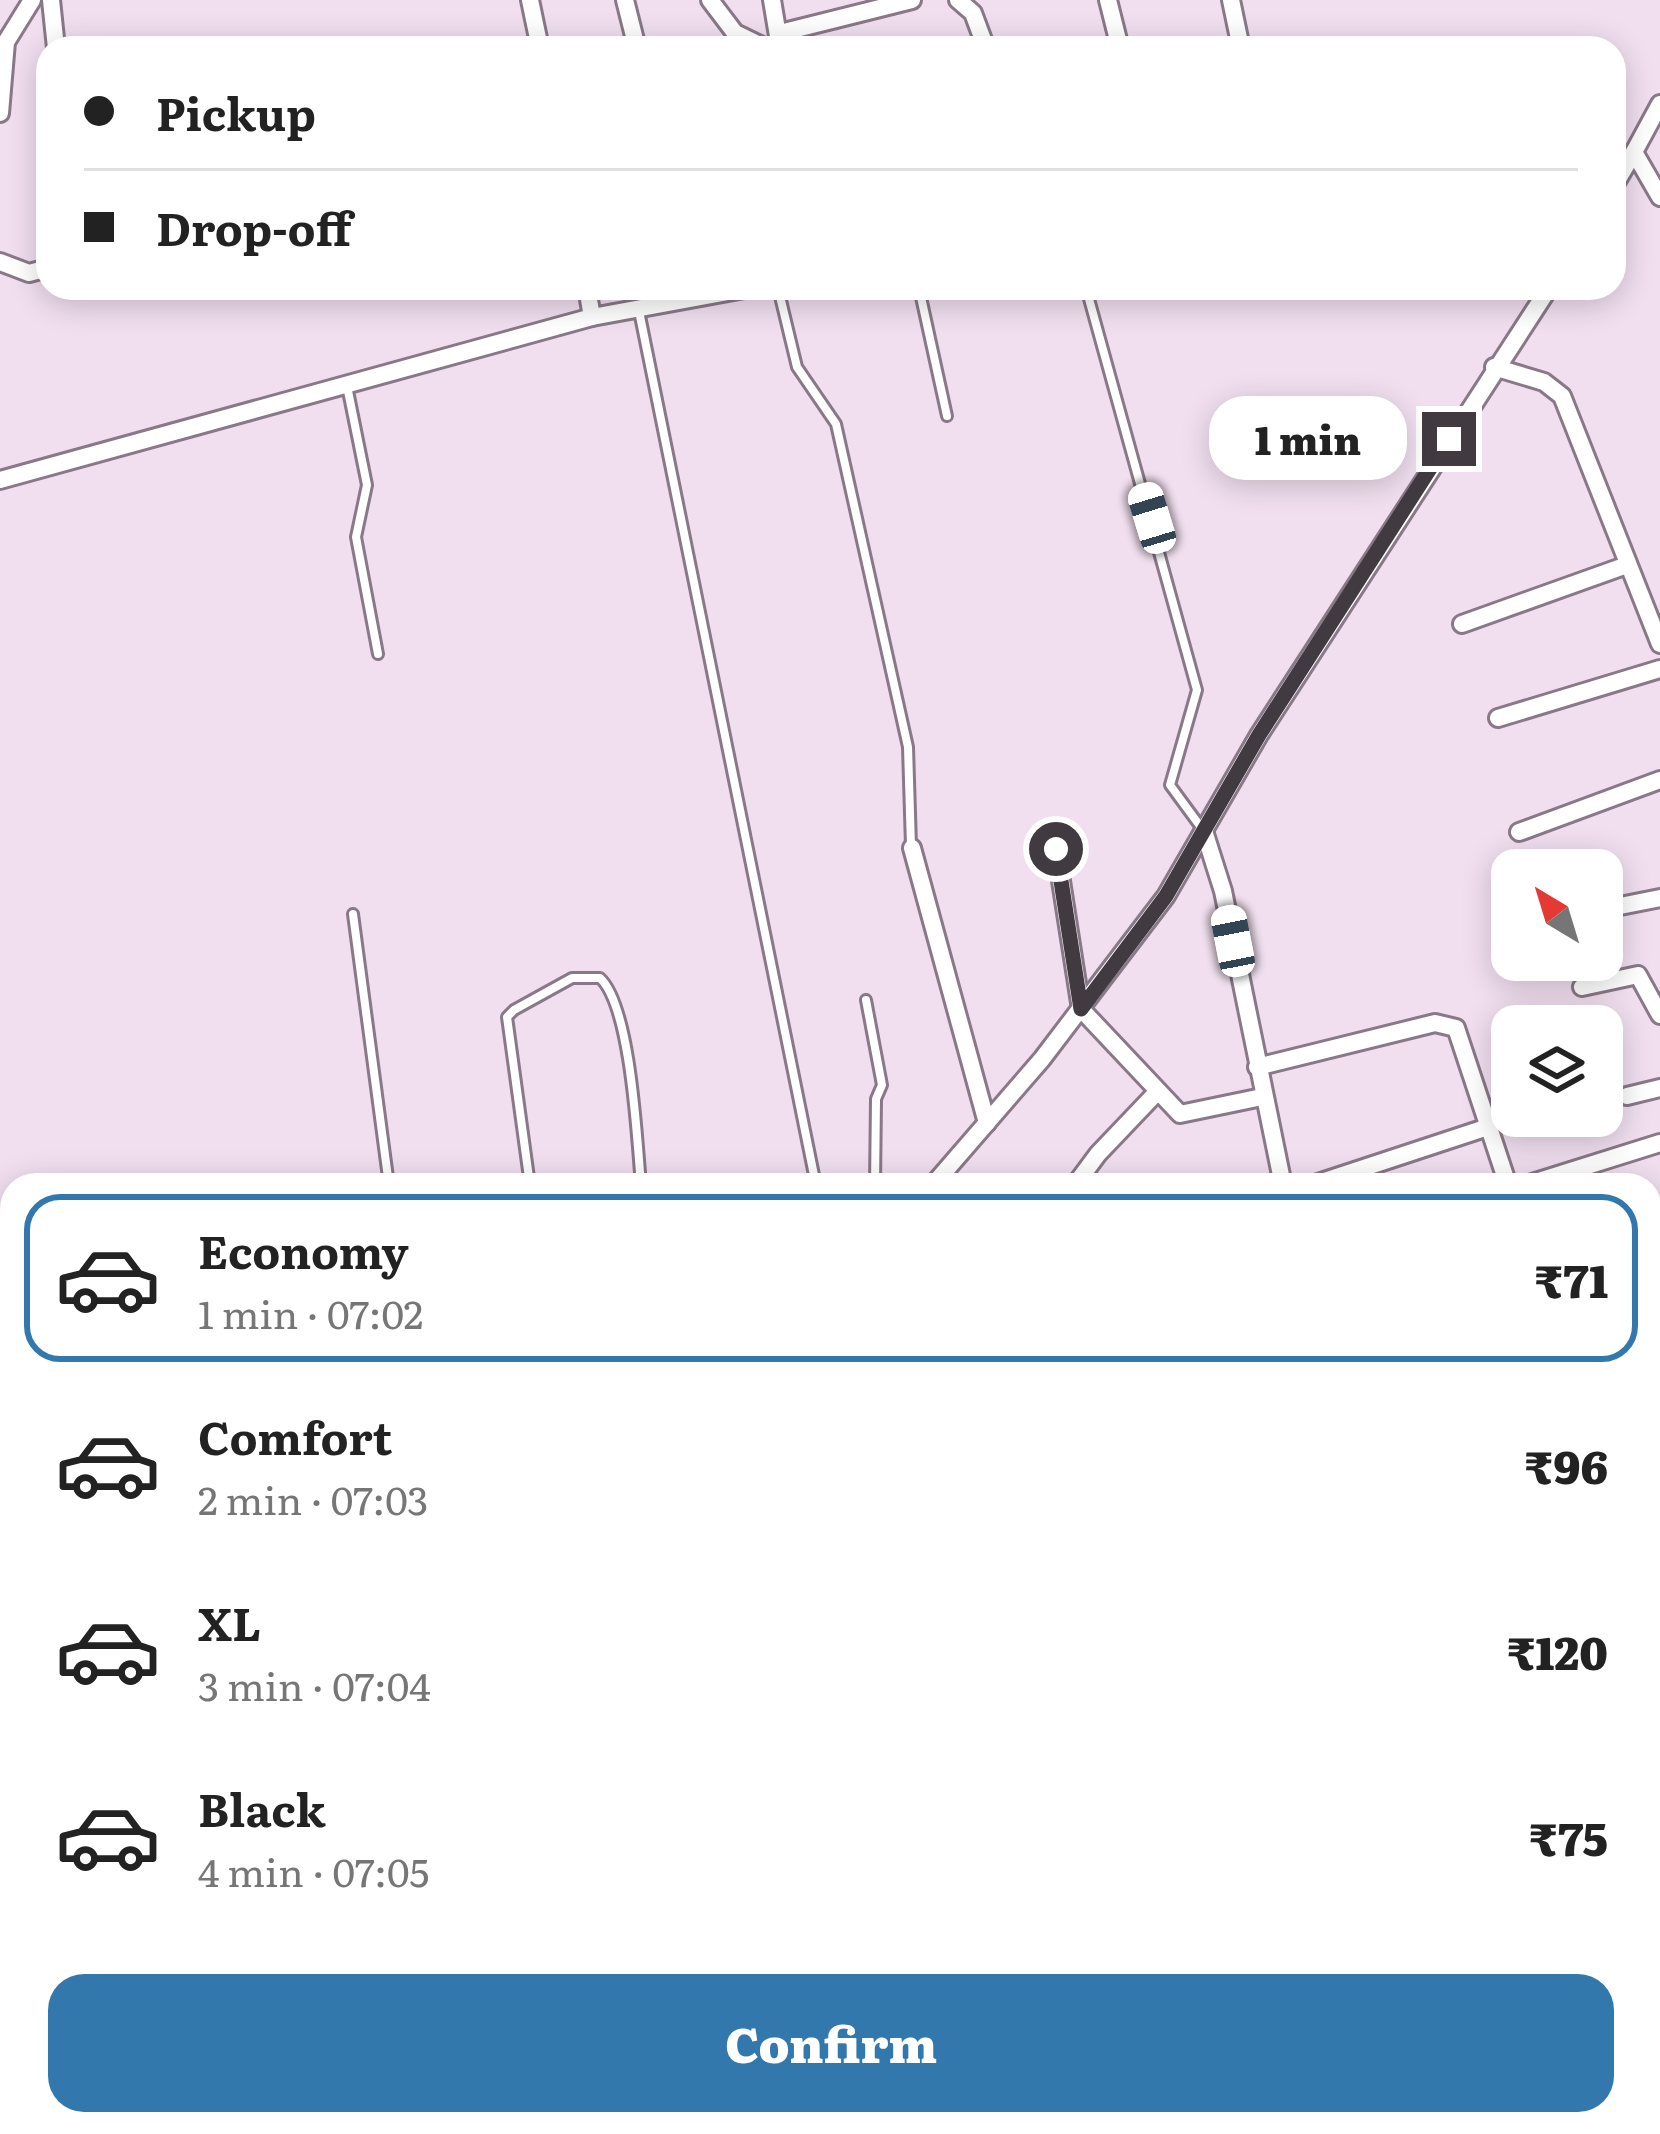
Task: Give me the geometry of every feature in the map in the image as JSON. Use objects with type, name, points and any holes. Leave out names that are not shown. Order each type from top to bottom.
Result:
[{"type":"street","points":[[0,113],[6,42],[32,0]]},
{"type":"street","points":[[51,0],[55,36]]},
{"type":"street","points":[[530,0],[538,36]]},
{"type":"street","points":[[625,0],[634,36]]},
{"type":"street","points":[[710,0],[741,36]]},
{"type":"street","points":[[772,0],[779,36]]},
{"type":"street","points":[[793,36],[872,5],[912,0]]},
{"type":"street","points":[[958,0],[973,13],[982,36]]},
{"type":"street","points":[[1108,0],[1117,36]]},
{"type":"street","points":[[1231,0],[1238,36]]},
{"type":"street","points":[[1626,166],[1660,104]]},
{"type":"street","points":[[1626,155],[1634,152]]},
{"type":"street","points":[[1634,152],[1660,197]]},
{"type":"street","points":[[0,262],[36,271]]},
{"type":"street","points":[[589,300],[592,317]]},
{"type":"street","points":[[0,480],[592,317],[676,300]]},
{"type":"street","points":[[942,1173],[1081,1009],[1166,896],[1259,735],[1541,300]]},
{"type":"street","points":[[1494,367],[1544,382],[1562,396],[1627,565],[1657,625],[1660,644]]},
{"type":"street","points":[[1462,624],[1627,565]]},
{"type":"street","points":[[1498,718],[1660,669]]},
{"type":"street","points":[[1519,832],[1660,780]]},
{"type":"street","points":[[1204,831],[1223,891],[1280,1173]]},
{"type":"street","points":[[912,848],[986,1123]]},
{"type":"street","points":[[1056,849],[1081,1009],[1180,1114],[1262,1097]]},
{"type":"street","points":[[1623,905],[1660,898]]},
{"type":"street","points":[[1582,987],[1638,975],[1660,1015]]},
{"type":"street","points":[[1257,1066],[1436,1023],[1449,1024],[1460,1034],[1504,1173]]},
{"type":"street","points":[[1627,1096],[1660,1088]]},
{"type":"street","points":[[1084,1173],[1158,1091]]},
{"type":"street","points":[[1348,1173],[1488,1127]]},
{"type":"street","points":[[1564,1173],[1660,1143]]},
{"type":"lane","points":[[781,300],[797,367],[836,424],[908,747],[912,848]]},
{"type":"lane","points":[[922,300],[947,416]]},
{"type":"lane","points":[[1089,300],[1197,690],[1170,785],[1204,831]]},
{"type":"lane","points":[[638,309],[815,1173]]},
{"type":"lane","points":[[347,386],[368,485],[356,537],[378,654]]},
{"type":"lane","points":[[353,914],[386,1173]]},
{"type":"lane","points":[[528,1173],[507,1017],[566,981],[597,977],[616,999],[640,1173]]},
{"type":"lane","points":[[866,1000],[882,1084],[876,1102],[875,1173]]},
{"type":"route","points":[[1056,849],[1081,1009],[1166,896],[1259,735],[1449,439]]}]
